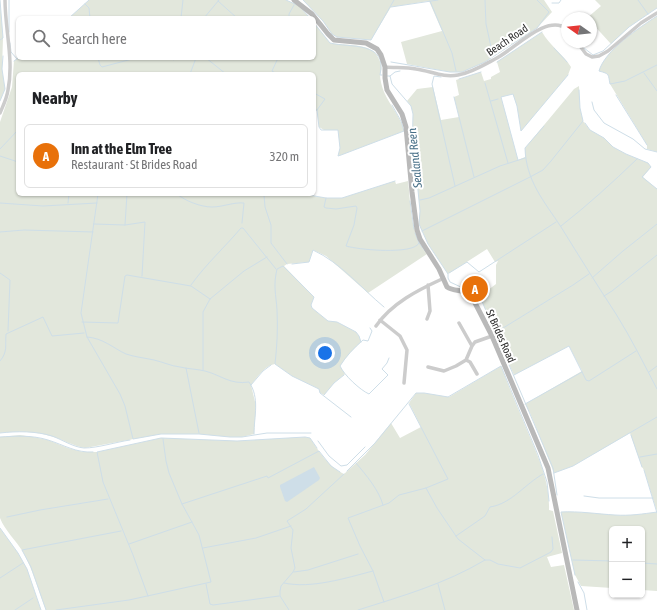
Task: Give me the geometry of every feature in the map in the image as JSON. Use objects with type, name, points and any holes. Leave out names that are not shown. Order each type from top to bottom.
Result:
[{"type":"main road","points":[[294,0],[314,16]]},
{"type":"main road","points":[[316,19],[334,40],[371,45],[381,55],[385,67]]},
{"type":"main road","name":"St Brides Road","points":[[385,67],[387,90],[402,114],[406,127],[417,230],[420,238],[439,269],[442,279],[447,287],[450,289],[468,292],[471,295],[492,336],[548,468],[577,610]]},
{"type":"street","points":[[0,113],[8,90],[10,61],[6,32],[5,0]]},
{"type":"street","points":[[582,48],[586,54],[592,57],[599,56],[608,51],[641,23],[657,13]]},
{"type":"street","name":"Beach Road","points":[[385,67],[417,69],[447,76],[460,75],[500,57],[539,28],[561,25]]},
{"type":"street","points":[[376,326],[387,312],[405,298],[442,279]]},
{"type":"street","points":[[427,319],[430,311],[428,285]]},
{"type":"street","points":[[380,320],[400,336],[407,350],[404,383]]},
{"type":"street","points":[[459,323],[472,346]]},
{"type":"street","points":[[428,367],[444,371],[466,360],[475,342],[492,336]]},
{"type":"street","points":[[466,360],[470,362],[477,374]]},
{"type":"shaded area","points":[[0,0],[3,38],[2,69],[5,89],[0,101]]},
{"type":"shaded area","points":[[89,0],[286,0],[299,6],[308,16],[71,16]]},
{"type":"shaded area","points":[[303,0],[544,0],[552,12],[537,28],[485,62],[462,72],[450,72],[407,64],[401,42],[442,31],[429,1],[391,7],[371,40],[337,37],[332,34],[323,21]]},
{"type":"shaded area","points":[[595,0],[657,0],[657,8],[629,27],[611,44],[597,29],[597,12],[594,12],[601,6]]},
{"type":"shaded area","points":[[657,16],[657,152],[647,149],[647,145],[610,84],[608,75],[599,71],[602,63],[615,48],[632,33]]},
{"type":"shaded area","points":[[316,26],[330,43],[367,48],[378,57],[381,66],[380,76],[383,90],[400,120],[404,131],[338,156],[340,148],[338,130],[324,130],[319,127],[316,110],[316,72],[16,72],[16,196],[314,196],[342,198],[395,181],[396,184],[408,181],[414,229],[421,246],[427,254],[368,293],[326,256],[313,250],[309,262],[287,264],[284,266],[314,297],[311,305],[312,308],[328,321],[337,322],[356,332],[361,342],[340,366],[345,374],[334,383],[324,395],[320,393],[319,389],[292,376],[275,364],[271,365],[262,372],[251,385],[256,406],[254,434],[242,437],[230,437],[199,434],[161,434],[85,448],[44,434],[32,432],[0,433],[0,122],[12,87],[14,61],[16,60],[316,60]]},
{"type":"shaded area","points":[[542,32],[571,67],[568,75],[521,131],[517,106],[513,94],[501,97],[518,160],[525,157],[525,148],[574,89],[579,86],[580,108],[583,121],[590,130],[604,138],[613,147],[648,163],[651,167],[643,177],[657,189],[657,512],[644,470],[630,433],[573,466],[554,473],[525,404],[582,371],[569,346],[514,375],[495,334],[480,296],[496,284],[496,265],[498,261],[495,262],[487,249],[448,274],[428,244],[419,224],[420,211],[418,190],[414,176],[412,155],[413,114],[411,106],[407,101],[417,89],[433,87],[441,120],[459,117],[454,97],[459,95],[456,80],[481,72],[484,81],[491,79],[491,77],[500,72],[497,62]]},
{"type":"shaded area","points":[[501,366],[544,473],[548,491],[549,510],[553,511],[562,553],[547,557],[551,567],[564,565],[574,610],[46,610],[27,559],[0,518],[0,437],[20,435],[33,437],[48,440],[83,452],[97,452],[161,438],[237,441],[305,437],[310,438],[329,463],[344,474],[365,455],[391,423],[400,438],[421,427],[409,403],[416,393],[449,397]]},
{"type":"shaded area","points":[[314,467],[320,478],[319,480],[287,502],[285,501],[280,485]]},
{"type":"shaded area","points":[[561,512],[636,515],[657,512],[657,591],[645,590],[645,526],[609,526],[609,588],[581,586],[575,575]]},
{"type":"shaded area","points":[[0,528],[18,553],[27,569],[41,610],[0,610]]},
{"type":"waterway","points":[[0,0],[3,38],[0,40]]},
{"type":"waterway","points":[[9,0],[9,32]]},
{"type":"waterway","points":[[71,16],[89,0]]},
{"type":"waterway","points":[[181,16],[183,0]]},
{"type":"waterway","points":[[206,16],[219,0]]},
{"type":"waterway","name":"Sealand Reen","points":[[286,0],[297,5]]},
{"type":"waterway","points":[[303,0],[323,21],[332,34],[337,37],[371,40],[394,0]]},
{"type":"waterway","points":[[391,7],[438,0]]},
{"type":"waterway","points":[[485,0],[486,24],[493,56]]},
{"type":"waterway","points":[[391,62],[450,72],[462,72],[485,62],[537,28],[549,12],[537,0]]},
{"type":"waterway","points":[[552,3],[559,3],[561,0]]},
{"type":"waterway","points":[[638,0],[648,14]]},
{"type":"waterway","points":[[218,1],[235,16]]},
{"type":"waterway","points":[[430,1],[452,53],[456,71]]},
{"type":"waterway","points":[[85,4],[89,8],[90,16]]},
{"type":"waterway","points":[[289,16],[294,5]]},
{"type":"waterway","name":"Sealand Reen","points":[[301,8],[308,16]]},
{"type":"waterway","points":[[584,48],[593,55],[603,51],[629,27],[657,8]]},
{"type":"waterway","points":[[657,16],[632,33],[615,48],[602,63],[599,71],[608,75],[610,84],[625,81],[657,65]]},
{"type":"waterway","name":"Sealand Reen","points":[[316,26],[330,43],[357,46],[373,51],[378,56],[381,64],[380,75],[382,75]]},
{"type":"waterway","points":[[497,62],[542,32]]},
{"type":"waterway","points":[[10,43],[11,52],[16,58]]},
{"type":"waterway","points":[[554,48],[567,62]]},
{"type":"waterway","points":[[0,101],[5,89],[2,69],[3,56]]},
{"type":"waterway","points":[[99,60],[102,67],[128,60]]},
{"type":"waterway","points":[[191,72],[195,60]]},
{"type":"waterway","points":[[208,60],[224,72]]},
{"type":"waterway","points":[[274,72],[272,71],[277,60]]},
{"type":"waterway","points":[[390,76],[395,72],[400,71]]},
{"type":"waterway","points":[[459,79],[481,72]]},
{"type":"waterway","points":[[644,73],[657,91]]},
{"type":"waterway","points":[[518,160],[501,97],[513,94],[517,106],[521,131],[568,75]]},
{"type":"waterway","name":"Sealand Reen","points":[[387,76],[390,76],[392,84],[411,106],[413,114],[412,155],[414,176],[418,190],[420,211],[419,224],[428,244],[448,274],[450,282],[463,288]]},
{"type":"waterway","points":[[441,77],[434,76],[432,84],[455,186]]},
{"type":"waterway","points":[[485,83],[508,163]]},
{"type":"waterway","points":[[422,231],[543,170],[583,121],[580,108],[579,90]]},
{"type":"waterway","points":[[316,94],[325,99],[316,110]]},
{"type":"waterway","points":[[616,95],[647,145]]},
{"type":"waterway","points":[[454,97],[474,177]]},
{"type":"waterway","points":[[491,101],[498,99]]},
{"type":"waterway","points":[[592,102],[594,110],[604,123],[633,139],[645,149],[657,152]]},
{"type":"waterway","points":[[317,110],[319,127],[321,130],[338,130],[340,148],[338,156],[404,131],[401,121],[392,105]]},
{"type":"waterway","points":[[585,123],[590,130],[604,138],[613,147],[648,163],[651,167],[642,177],[657,189]]},
{"type":"waterway","points":[[544,126],[525,148],[526,160],[532,181],[622,323],[657,389]]},
{"type":"waterway","points":[[0,149],[16,132]]},
{"type":"waterway","points":[[0,156],[16,161]]},
{"type":"waterway","points":[[420,200],[429,198],[500,166],[525,158]]},
{"type":"waterway","points":[[561,226],[600,194],[637,159]]},
{"type":"waterway","points":[[314,196],[342,198],[395,181]]},
{"type":"waterway","points":[[68,203],[69,196]]},
{"type":"waterway","points":[[98,196],[81,313],[87,337],[120,394],[125,406],[133,439],[161,434],[199,434],[242,437],[267,433],[311,433]]},
{"type":"waterway","points":[[125,225],[127,196]]},
{"type":"waterway","points":[[179,196],[198,205],[208,207],[244,203],[242,223]]},
{"type":"waterway","points":[[264,196],[265,207],[271,225],[271,243],[287,264]]},
{"type":"waterway","points":[[326,198],[324,207],[326,208],[336,209],[356,206],[357,208],[354,225],[346,246],[370,250],[400,250],[415,247],[419,243]]},
{"type":"waterway","points":[[410,201],[414,229]]},
{"type":"waterway","points":[[0,203],[43,206],[97,203]]},
{"type":"waterway","points":[[94,224],[125,225],[145,222],[142,276]]},
{"type":"waterway","points":[[449,273],[467,262],[479,272],[556,222]]},
{"type":"waterway","points":[[592,278],[657,224]]},
{"type":"waterway","points":[[191,285],[241,228],[243,228],[276,269]]},
{"type":"waterway","points":[[0,232],[24,230],[93,232]]},
{"type":"waterway","points":[[415,233],[419,243],[425,251]]},
{"type":"waterway","points":[[292,264],[309,262],[313,250],[323,255],[342,269],[384,307]]},
{"type":"waterway","points":[[604,296],[657,255]]},
{"type":"waterway","points":[[203,370],[203,312],[210,299],[244,271],[267,257]]},
{"type":"waterway","points":[[351,417],[320,393],[319,389],[292,376],[275,364],[277,344],[275,285],[277,269],[283,266],[314,297],[311,305],[312,308],[328,321],[337,322],[356,332],[361,342]]},
{"type":"waterway","points":[[0,273],[10,280],[8,331]]},
{"type":"waterway","points":[[495,333],[589,274]]},
{"type":"waterway","points":[[82,322],[118,323],[125,276],[127,275],[191,286],[210,299]]},
{"type":"waterway","name":"Sealand Reen","points":[[478,292],[553,468],[557,495]]},
{"type":"waterway","points":[[0,361],[3,358],[6,348],[6,334],[43,317],[52,336],[84,333]]},
{"type":"waterway","points":[[370,328],[372,331],[368,341],[363,340],[350,352],[340,366],[342,370],[353,382],[369,394],[388,375],[382,369],[389,358]]},
{"type":"waterway","points":[[87,337],[103,341],[129,355],[205,371],[231,381],[242,383],[249,382],[254,394],[256,407],[254,434]]},
{"type":"waterway","points":[[514,375],[569,346],[586,380],[589,381],[636,351]]},
{"type":"waterway","points":[[251,385],[263,371],[271,365]]},
{"type":"waterway","points":[[347,471],[375,443],[416,393],[448,397],[501,366],[538,455],[547,482],[549,501]]},
{"type":"waterway","points":[[649,372],[657,366]]},
{"type":"waterway","points":[[186,368],[199,433]]},
{"type":"waterway","points":[[525,404],[582,372]]},
{"type":"waterway","points":[[324,395],[334,383],[344,375]]},
{"type":"waterway","points":[[384,602],[373,571],[348,518],[389,503],[399,495],[426,488],[448,479],[409,404]]},
{"type":"waterway","points":[[554,473],[573,466],[657,417]]},
{"type":"waterway","points":[[0,433],[40,433],[84,448],[130,440]]},
{"type":"waterway","points":[[631,435],[642,467]]},
{"type":"waterway","points":[[0,437],[36,437],[76,450],[93,452]]},
{"type":"waterway","points":[[148,596],[103,482],[97,452],[161,438],[237,441],[305,437],[310,438],[317,448]]},
{"type":"waterway","points":[[56,610],[129,600],[211,582],[199,535],[182,504],[169,473],[163,439]]},
{"type":"waterway","points":[[318,441],[329,456],[341,466],[347,465],[365,447]]},
{"type":"waterway","points":[[182,504],[267,476],[268,478],[319,451],[331,466],[340,472]]},
{"type":"waterway","points":[[640,457],[657,454]]},
{"type":"waterway","points":[[356,463],[375,488],[383,505]]},
{"type":"waterway","points":[[644,470],[657,513]]},
{"type":"waterway","points":[[289,610],[280,596],[281,586],[295,568],[291,548],[293,530],[287,521],[306,509],[344,474]]},
{"type":"waterway","points":[[456,536],[485,516],[490,507],[505,502],[543,474]]},
{"type":"waterway","points":[[426,488],[437,508],[458,539],[485,560]]},
{"type":"waterway","points":[[584,496],[599,498],[653,498]]},
{"type":"waterway","points":[[7,517],[108,499]]},
{"type":"waterway","points":[[575,575],[561,512],[620,515],[636,515],[657,512]]},
{"type":"waterway","points":[[129,544],[192,522]]},
{"type":"waterway","points":[[203,548],[256,538],[291,526]]},
{"type":"waterway","points":[[0,528],[18,553],[27,569],[41,610]]},
{"type":"waterway","points":[[46,610],[31,567],[22,550],[121,531]]},
{"type":"waterway","points":[[358,610],[439,583],[485,560],[520,568],[551,552],[553,549],[552,537]]},
{"type":"waterway","points":[[294,572],[308,570],[358,554]]},
{"type":"waterway","points":[[573,560],[609,561]]},
{"type":"waterway","points":[[0,578],[23,563]]},
{"type":"waterway","points":[[645,563],[657,564]]},
{"type":"waterway","points":[[284,583],[306,585],[317,584],[373,571]]},
{"type":"waterway","points":[[578,582],[584,593],[587,610]]},
{"type":"waterway","points":[[206,584],[210,604],[213,605],[279,596]]},
{"type":"waterway","points":[[438,584],[445,610]]},
{"type":"waterway","points":[[15,610],[33,598]]},
{"type":"place","name":"Inn at the Elm Tree","points":[[475,289]]}]
